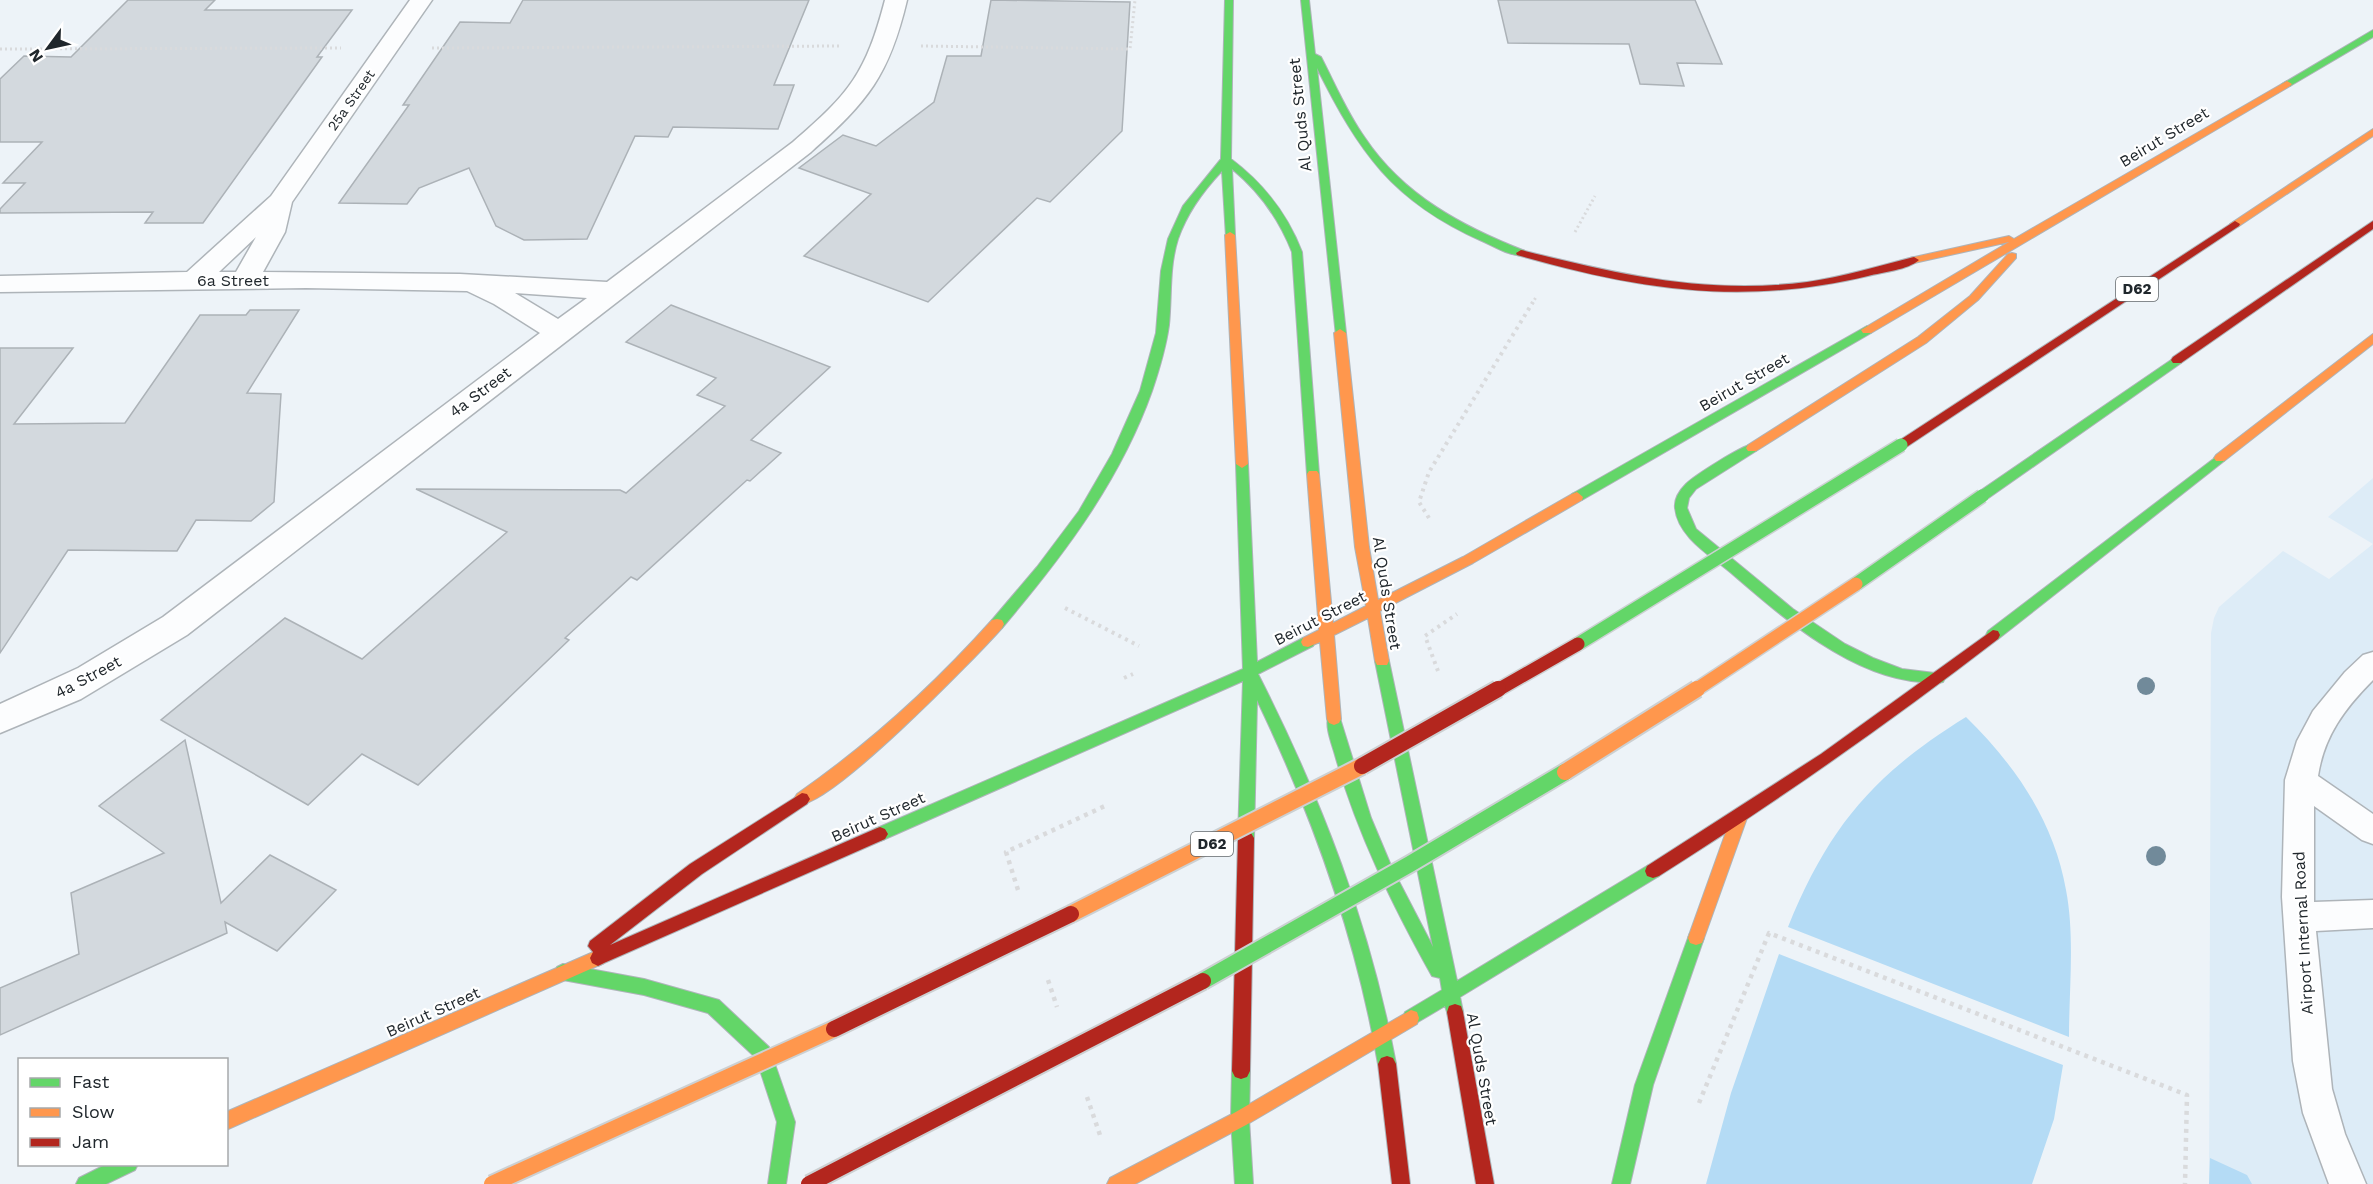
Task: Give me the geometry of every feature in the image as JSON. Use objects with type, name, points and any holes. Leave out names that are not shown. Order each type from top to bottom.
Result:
[{"type":"main road","points":[[1229,0],[1226,160],[1248,569],[1250,672],[1240,1119],[1244,1184]]},
{"type":"main road","name":"Al Quds Street","points":[[1305,0],[1362,547],[1371,610],[1452,994],[1485,1184]]},
{"type":"main road","name":"Beirut Street","points":[[228,1120],[1250,672],[1325,634],[1478,555],[2029,236],[2373,33]]},
{"type":"main road","points":[[1309,43],[1360,138],[1377,162],[1404,189],[1444,217],[1462,226],[1499,244],[1557,265],[1609,278],[1664,286],[1761,289],[1805,285],[1965,247],[2029,236]]},
{"type":"main road","name":"D62","points":[[492,1184],[595,1140],[953,974],[1255,822],[1530,673],[1723,559],[1901,446],[2373,132]]},
{"type":"main road","points":[[563,972],[682,879],[828,779],[869,747],[961,664],[1027,590],[1104,481],[1128,434],[1154,364],[1162,331],[1172,242],[1193,198],[1226,160]]},
{"type":"main road","points":[[1226,160],[1265,191],[1280,210],[1297,252],[1325,634],[1335,726],[1352,788],[1377,854],[1405,913],[1452,994]]},
{"type":"main road","points":[[809,1184],[1085,1043],[1319,916],[1512,804],[1698,689],[1851,589],[2373,224]]},
{"type":"main road","points":[[1938,678],[1899,674],[1870,664],[1818,635],[1691,532],[1682,519],[1680,507],[1683,495],[1692,486],[1912,347],[1950,319],[1994,277],[2029,236]]},
{"type":"main road","points":[[1116,1184],[1240,1119],[1452,994],[1739,818],[1938,678],[2373,338]]},
{"type":"main road","points":[[1250,672],[1283,737],[1332,852],[1359,939],[1382,1035],[1401,1184]]},
{"type":"main road","points":[[1621,1184],[1644,1085],[1739,818]]},
{"type":"main road","points":[[563,972],[644,987],[713,1006],[763,1053],[786,1122],[777,1184]]},
{"type":"main road","points":[[85,1184],[125,1166]]},
{"type":"street","name":"25a Street","points":[[193,280],[280,201],[421,0]]},
{"type":"street","name":"4a Street","points":[[0,719],[24,711],[103,672],[175,626],[828,125],[867,80],[884,46],[896,0]]},
{"type":"street","name":"25a Street","points":[[245,280],[272,232],[280,201]]},
{"type":"street","name":"6a Street","points":[[0,284],[193,280],[465,282],[613,291]]},
{"type":"street","name":"6a Street","points":[[465,282],[504,298],[558,332]]},
{"type":"lane","name":"Airport Internal Road","points":[[2348,1184],[2325,1123],[2312,1068],[2299,917],[2300,780],[2313,739],[2335,703],[2373,663]]},
{"type":"lane","points":[[2300,780],[2373,831]]},
{"type":"lane","points":[[2299,917],[2373,914]]},
{"type":"path","points":[[0,49],[884,46],[1130,49],[1135,0]]},
{"type":"path","points":[[1573,236],[1595,196]]},
{"type":"path","points":[[1429,518],[1419,502],[1428,472],[1539,291]]},
{"type":"path","points":[[1027,590],[1139,646]]},
{"type":"path","points":[[1699,1103],[1768,933],[2187,1095],[2185,1184]]},
{"type":"shaded area","points":[[2373,478],[2373,544],[2328,517]]},
{"type":"shaded area","points":[[2373,544],[2373,1184],[2209,1184],[2211,633],[2214,618],[2219,607],[2283,551],[2329,579]]},
{"type":"shaded area","points":[[1966,717],[2001,755],[2030,796],[2052,841],[2060,865],[2069,908],[2070,926],[2069,1037],[1788,927],[1820,860],[1838,831],[1858,806],[1905,760]]},
{"type":"shaded area","points":[[1779,954],[2063,1065],[2054,1119],[2032,1184],[1706,1184],[1731,1093]]},
{"type":"shaded area","points":[[2210,1158],[2247,1175],[2252,1184],[2209,1184]]},
{"type":"building","points":[[128,0],[215,0],[205,10],[352,10],[317,57],[322,57],[203,223],[145,223],[153,212],[0,213],[0,209],[25,183],[3,183],[42,142],[0,142],[0,79],[24,56],[71,57]]},
{"type":"building","points":[[523,0],[809,0],[774,85],[794,85],[778,129],[673,127],[668,137],[635,136],[587,239],[524,240],[496,226],[469,168],[419,188],[407,204],[339,203],[409,105],[403,105],[460,22],[510,23]]},
{"type":"building","points":[[991,0],[1130,2],[1122,131],[1050,202],[1037,198],[928,302],[804,256],[871,194],[799,168],[843,135],[876,146],[934,102],[947,56],[981,56]]},
{"type":"building","points":[[1498,0],[1695,0],[1722,64],[1677,63],[1684,86],[1640,84],[1629,44],[1508,43]]},
{"type":"building","points":[[671,305],[830,367],[751,440],[781,453],[750,481],[747,480],[637,580],[631,577],[565,638],[569,640],[418,785],[362,754],[308,805],[161,720],[285,618],[362,659],[507,532],[416,489],[620,490],[626,493],[725,406],[697,395],[716,378],[626,342]]},
{"type":"building","points":[[250,310],[299,310],[247,393],[281,394],[274,502],[251,521],[196,520],[177,551],[68,550],[0,653],[0,348],[73,348],[14,424],[125,423],[200,315],[246,315]]},
{"type":"building","points":[[185,740],[221,903],[270,855],[336,890],[277,951],[225,922],[227,933],[0,1035],[0,988],[79,954],[71,893],[164,853],[99,806]]},
{"type":"traffic: fast","points":[[1229,0],[1226,160],[1230,235]]},
{"type":"traffic: fast","points":[[1305,0],[1340,333]]},
{"type":"traffic: fast","points":[[2287,84],[2373,33]]},
{"type":"traffic: fast","points":[[1316,57],[1359,138],[1398,184],[1436,212],[1457,224],[1521,253]]},
{"type":"traffic: fast","points":[[1226,160],[1269,200],[1285,224],[1297,252],[1313,474]]},
{"type":"traffic: fast","points":[[997,624],[1063,543],[1102,485],[1119,454],[1146,391],[1158,350],[1163,325],[1168,260],[1177,228],[1195,196],[1226,160]]},
{"type":"traffic: fast","points":[[1577,497],[1867,330]]},
{"type":"traffic: fast","points":[[1982,496],[2177,360]]},
{"type":"traffic: fast","points":[[1578,644],[1901,445]]},
{"type":"traffic: fast","points":[[1752,448],[1692,486],[1683,497],[1681,508],[1691,532],[1788,613],[1840,648],[1897,673],[1938,678]]},
{"type":"traffic: fast","points":[[1993,635],[2220,458]]},
{"type":"traffic: fast","points":[[1242,464],[1250,672],[1246,838]]},
{"type":"traffic: fast","points":[[1856,584],[1982,496]]},
{"type":"traffic: fast","points":[[880,834],[1250,672],[1308,642]]},
{"type":"traffic: fast","points":[[1382,661],[1455,1012]]},
{"type":"traffic: fast","points":[[1252,676],[1296,769],[1335,865],[1366,963],[1387,1064]]},
{"type":"traffic: fast","points":[[1334,719],[1353,791],[1363,818],[1397,896],[1438,971]]},
{"type":"traffic: fast","points":[[1203,981],[1410,864],[1565,772]]},
{"type":"traffic: fast","points":[[1411,1018],[1653,871]]},
{"type":"traffic: fast","points":[[1621,1184],[1644,1085],[1696,938]]},
{"type":"traffic: fast","points":[[563,972],[644,987],[713,1006],[763,1053],[786,1122],[777,1184]]},
{"type":"traffic: fast","points":[[1241,1071],[1240,1119],[1244,1184]]},
{"type":"traffic: fast","points":[[85,1184],[125,1166]]},
{"type":"traffic: slow","points":[[1867,330],[2287,84]]},
{"type":"traffic: slow","points":[[2235,224],[2373,132]]},
{"type":"traffic: slow","points":[[1230,235],[1242,464]]},
{"type":"traffic: slow","points":[[1914,260],[2009,239]]},
{"type":"traffic: slow","points":[[1752,448],[1922,340],[1974,298],[2012,256]]},
{"type":"traffic: slow","points":[[1340,333],[1362,547],[1382,661]]},
{"type":"traffic: slow","points":[[2220,458],[2373,338]]},
{"type":"traffic: slow","points":[[1313,474],[1334,719]]},
{"type":"traffic: slow","points":[[1308,642],[1468,560],[1577,497]]},
{"type":"traffic: slow","points":[[1565,772],[1700,687],[1856,584]]},
{"type":"traffic: slow","points":[[802,799],[855,760],[905,718],[953,672],[997,624]]},
{"type":"traffic: slow","points":[[1071,914],[1362,766]]},
{"type":"traffic: slow","points":[[1696,938],[1739,818]]},
{"type":"traffic: slow","points":[[228,1120],[598,958]]},
{"type":"traffic: slow","points":[[1116,1184],[1240,1119],[1411,1018]]},
{"type":"traffic: slow","points":[[492,1184],[834,1029]]},
{"type":"traffic: jam","points":[[1901,445],[2235,224]]},
{"type":"traffic: jam","points":[[2177,360],[2373,224]]},
{"type":"traffic: jam","points":[[1521,253],[1627,279],[1662,285],[1734,290],[1807,285],[1914,260]]},
{"type":"traffic: jam","points":[[1653,871],[1826,758],[1993,635]]},
{"type":"traffic: jam","points":[[1362,766],[1578,644]]},
{"type":"traffic: jam","points":[[596,946],[696,869],[802,799]]},
{"type":"traffic: jam","points":[[598,958],[880,834]]},
{"type":"traffic: jam","points":[[1241,1071],[1246,838]]},
{"type":"traffic: jam","points":[[834,1029],[1071,914]]},
{"type":"traffic: jam","points":[[809,1184],[961,1108],[1203,981]]},
{"type":"traffic: jam","points":[[1455,1012],[1485,1184]]},
{"type":"traffic: jam","points":[[1387,1064],[1401,1184]]}]
